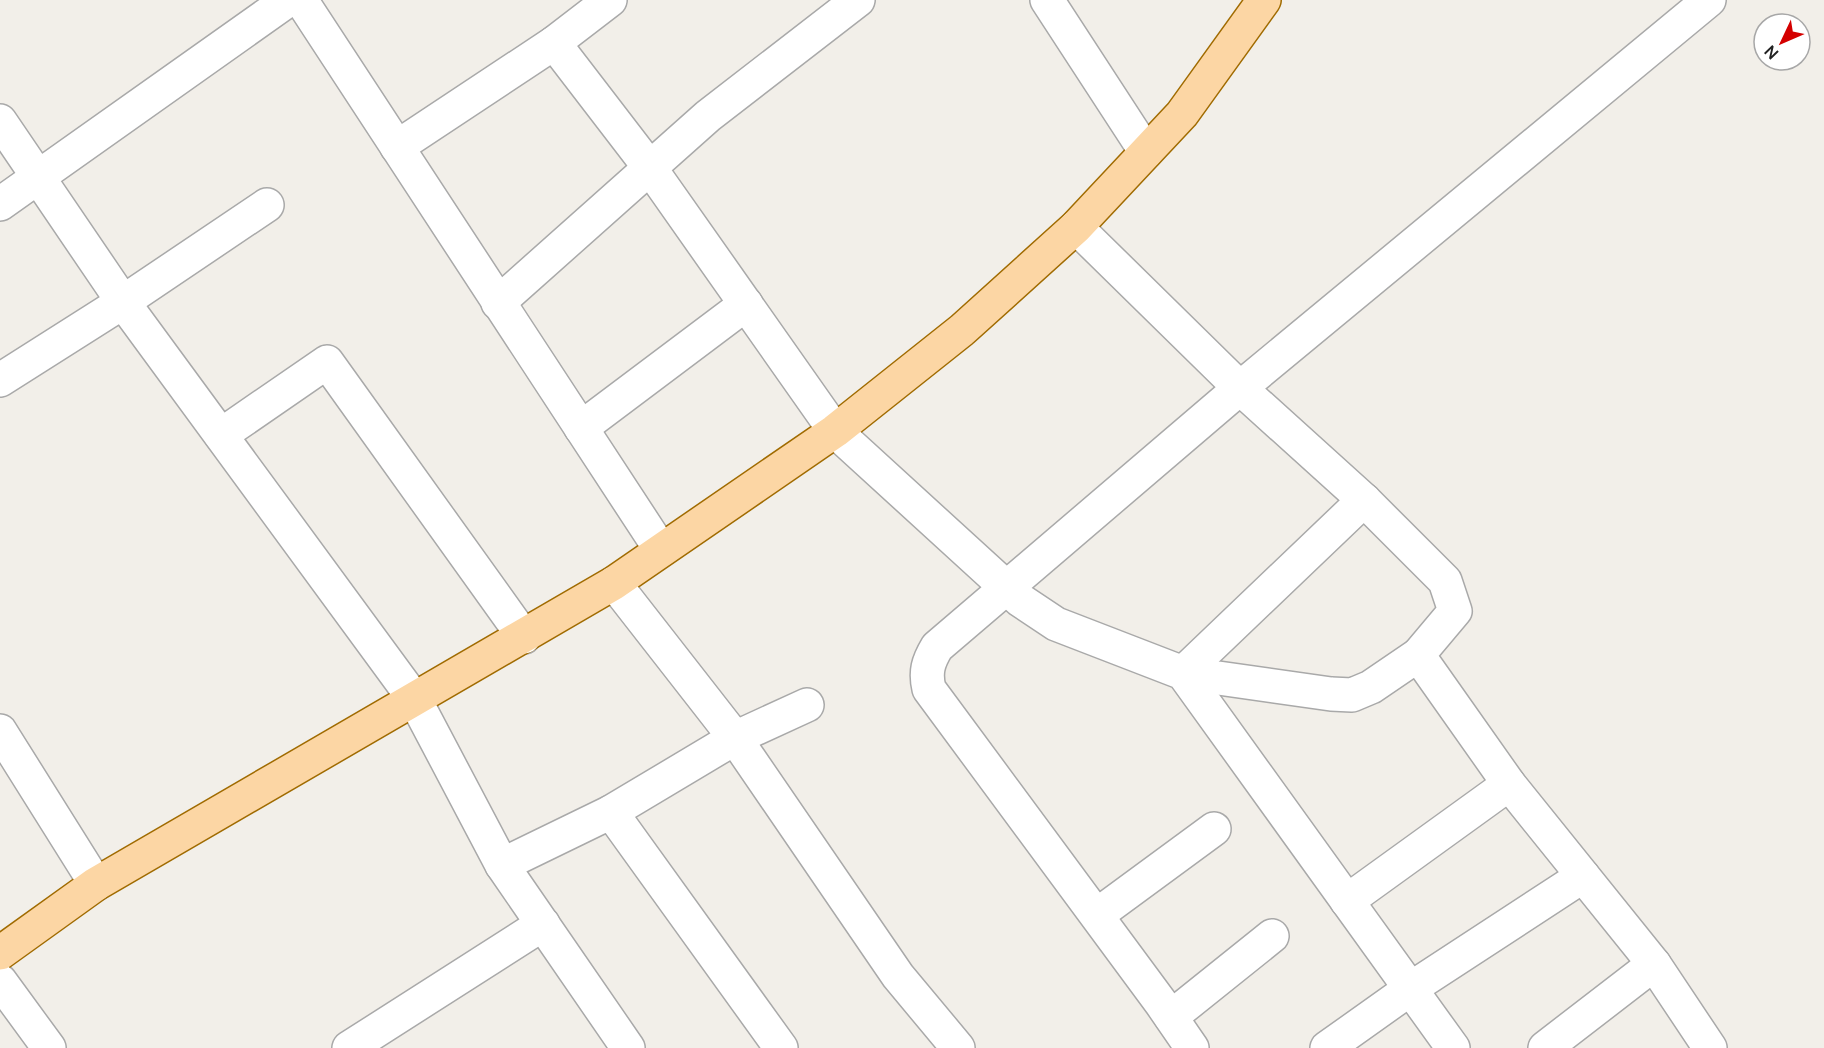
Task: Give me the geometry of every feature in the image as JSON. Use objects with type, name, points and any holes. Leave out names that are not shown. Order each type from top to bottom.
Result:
[{"type":"main road","points":[[0,953],[96,884],[614,583],[835,431],[962,330],[1076,227],[1182,114],[1264,0]]},
{"type":"street","points":[[0,204],[288,0]]},
{"type":"street","points":[[301,0],[661,550]]},
{"type":"street","points":[[397,147],[554,43],[610,0]]},
{"type":"street","points":[[1047,0],[1146,152]]},
{"type":"street","points":[[1192,1048],[1097,915],[929,689],[926,676],[928,663],[937,647],[1240,388],[1709,0]]},
{"type":"street","points":[[498,303],[708,116],[837,6]]},
{"type":"street","points":[[554,43],[650,168],[835,431],[1020,600],[1056,624],[1183,673],[1320,693],[1352,695],[1371,687],[1418,656],[1455,611],[1445,581],[1364,500],[1240,388],[1076,227]]},
{"type":"street","points":[[0,121],[123,302],[415,700],[502,865],[628,1048]]},
{"type":"street","points":[[0,380],[123,302],[267,205]]},
{"type":"street","points":[[581,428],[746,304]]},
{"type":"street","points":[[221,435],[327,362],[524,637]]},
{"type":"street","points":[[1183,673],[1364,500]]},
{"type":"street","points":[[614,583],[735,738],[898,976],[958,1048]]},
{"type":"street","points":[[1418,656],[1509,784],[1654,964],[1710,1048]]},
{"type":"street","points":[[1183,673],[1453,1048]]},
{"type":"street","points":[[502,865],[611,812],[735,738],[807,705]]},
{"type":"street","points":[[0,731],[96,884]]},
{"type":"street","points":[[1347,901],[1509,784]]},
{"type":"street","points":[[611,812],[781,1048]]},
{"type":"street","points":[[1097,915],[1214,829]]},
{"type":"street","points":[[1328,1048],[1410,989],[1583,876]]},
{"type":"street","points":[[349,1048],[543,924]]},
{"type":"street","points":[[1171,1017],[1272,936]]},
{"type":"street","points":[[1545,1048],[1654,964]]},
{"type":"street","points":[[0,981],[49,1048]]}]
